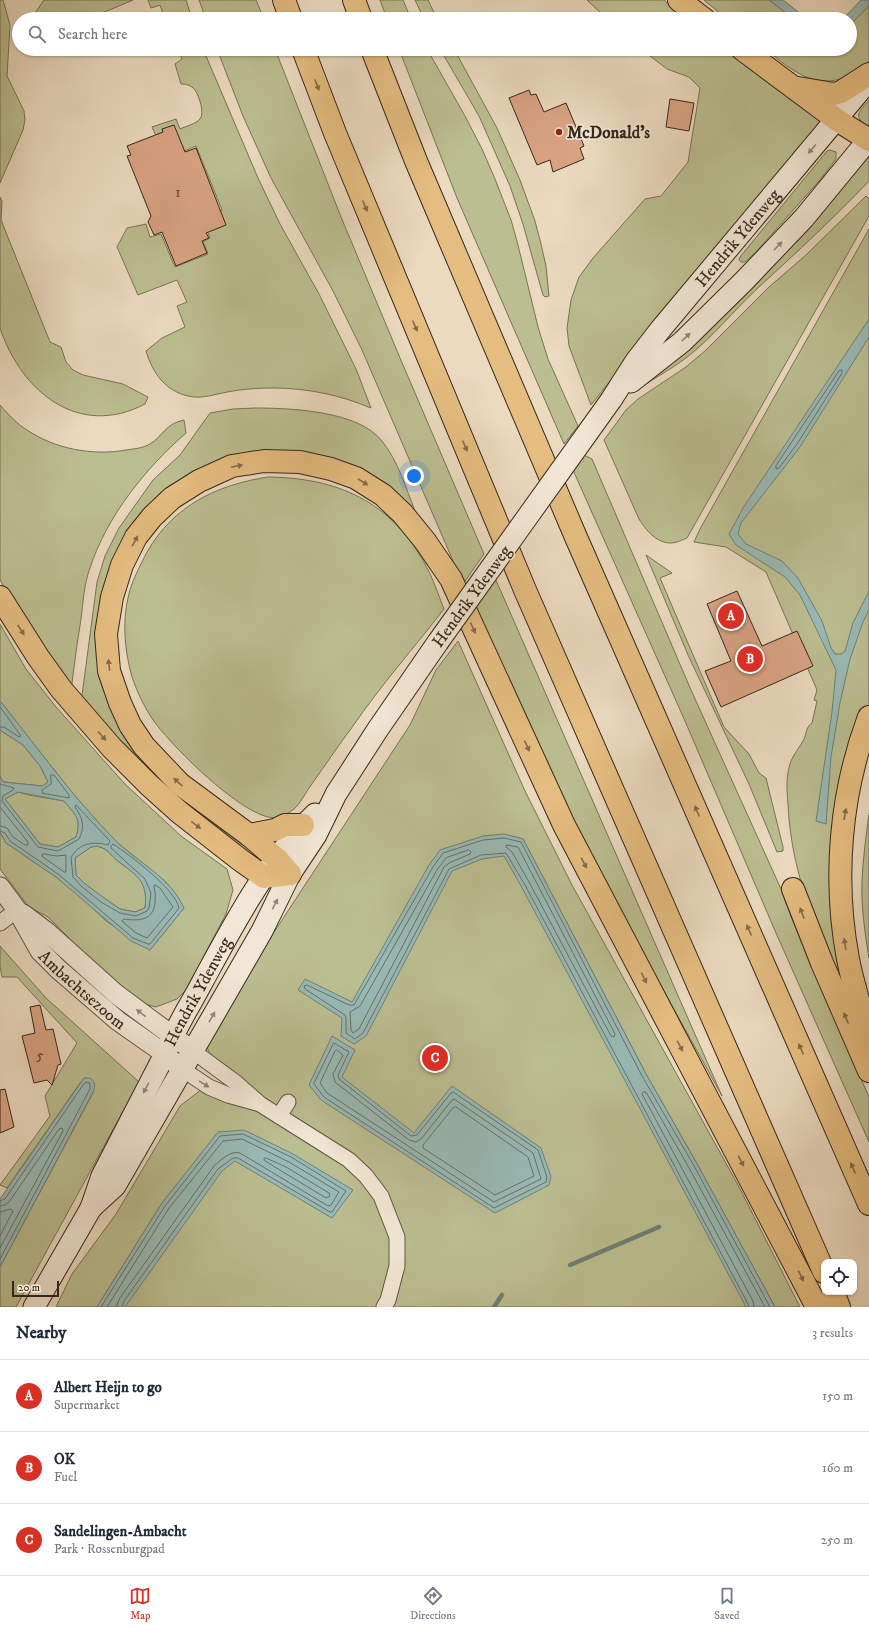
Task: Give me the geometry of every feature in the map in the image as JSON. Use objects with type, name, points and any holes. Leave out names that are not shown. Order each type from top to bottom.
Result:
[{"type":"highway","points":[[284,0],[289,12]]},
{"type":"highway","points":[[354,0],[358,12]]},
{"type":"highway","points":[[679,0],[695,12]]},
{"type":"highway","points":[[306,56],[335,133],[526,590],[821,1265]]},
{"type":"highway","points":[[375,56],[416,161],[572,528],[869,1204]]},
{"type":"highway","points":[[751,56],[837,120],[869,139]]},
{"type":"highway","points":[[791,86],[834,94],[841,92],[869,74]]},
{"type":"highway","points":[[0,597],[38,657],[61,689],[112,748],[179,812],[264,877],[284,867],[249,835],[205,804],[180,784],[144,746],[130,725],[120,703],[109,671],[106,634],[112,597],[122,565],[136,537],[152,517],[172,498],[199,481],[232,466],[264,461],[300,462],[331,469],[356,478],[383,495],[407,518],[451,579],[496,680],[564,825],[816,1307]]},
{"type":"highway","points":[[869,717],[860,742],[850,785],[843,824],[840,872],[843,922],[848,961],[869,1036]]},
{"type":"highway","points":[[249,835],[275,830],[285,826],[303,825]]},
{"type":"highway","points":[[793,888],[819,956],[869,1071]]},
{"type":"highway","points":[[834,1295],[839,1307]]},
{"type":"main road","name":"Hendrik Ydenweg","points":[[284,867],[316,836],[336,794],[378,728],[636,361],[660,330],[869,80]]},
{"type":"main road","name":"Hendrik Ydenweg","points":[[610,400],[645,370],[682,342],[749,276],[804,218],[869,139]]},
{"type":"main road","name":"Hendrik Ydenweg","points":[[91,1208],[115,1186],[262,931],[284,867],[303,825],[336,794]]},
{"type":"main road","name":"Hendrik Ydenweg","points":[[34,1307],[91,1208],[102,1176],[168,1045],[228,934],[264,877]]},
{"type":"street","name":"Ambachtsezoom","points":[[0,887],[17,910],[47,932],[116,994],[168,1045]]},
{"type":"street","points":[[0,923],[17,910]]},
{"type":"street","points":[[168,1045],[193,1051],[235,1082],[260,1104],[310,1134],[349,1160],[366,1176],[380,1196],[396,1237],[397,1266],[388,1300],[384,1307]]},
{"type":"street","points":[[168,1045],[182,1069],[209,1087],[228,1095],[260,1104]]},
{"type":"street","points":[[279,1116],[288,1102]]},
{"type":"green space","points":[[0,0],[3,0],[10,25],[7,76],[24,111],[25,120],[23,130],[0,183]]},
{"type":"green space","points":[[44,0],[133,0],[105,12],[36,12]]},
{"type":"green space","points":[[148,0],[186,0],[190,12],[162,12],[160,5],[151,8]]},
{"type":"green space","points":[[199,0],[256,0],[261,12],[203,12]]},
{"type":"green space","points":[[380,0],[403,0],[408,12],[384,12]]},
{"type":"green space","points":[[415,0],[428,0],[434,12],[421,12]]},
{"type":"green space","points":[[587,0],[664,0],[677,12],[600,12]]},
{"type":"green space","points":[[704,0],[769,0],[785,12],[719,12]]},
{"type":"green space","points":[[869,6],[869,61],[852,74],[840,79],[829,81],[809,78],[790,68],[774,56],[857,56],[857,18]]},
{"type":"green space","points":[[181,56],[206,56],[258,178],[280,224],[319,294],[356,369],[371,408],[347,399],[323,393],[286,388],[244,389],[194,397],[177,392],[169,387],[157,375],[153,368],[146,351],[162,338],[185,327],[177,306],[187,302],[177,280],[138,295],[117,247],[127,228],[146,224],[150,237],[161,234],[175,267],[208,254],[203,242],[210,238],[202,218],[222,210],[196,146],[170,157],[159,142],[152,127],[176,119],[180,129],[200,119],[202,113],[198,96],[192,87],[181,84],[175,64],[182,59]]},
{"type":"green space","points":[[220,56],[278,56],[341,217],[484,554],[463,584],[362,350],[333,291],[271,178],[243,116]]},
{"type":"green space","points":[[402,56],[431,56],[465,116],[495,179],[511,220],[538,327],[548,359],[578,426],[564,444],[457,198]]},
{"type":"green space","points":[[444,56],[458,56],[497,128],[520,180],[535,221],[541,244],[546,266],[549,296],[545,297],[543,295],[523,224],[510,186],[479,116]]},
{"type":"green space","points":[[650,56],[733,56],[801,107],[830,120],[673,302],[591,405],[569,346],[567,328],[571,300],[579,277],[593,258],[645,199],[661,196],[688,162],[700,88],[689,77],[667,69]]},
{"type":"green space","points":[[869,100],[869,126],[867,126],[860,119],[859,113]]},
{"type":"green space","points":[[830,150],[836,152],[836,159],[819,181],[756,252],[745,262],[741,262],[739,260],[740,257],[827,151]]},
{"type":"green space","points":[[869,151],[869,181],[856,195],[751,295],[696,350],[680,363],[633,393],[652,370]]},
{"type":"green space","points":[[866,196],[869,199],[869,216],[687,538],[671,543],[661,541],[656,538],[648,531],[639,519],[604,440],[626,410],[638,399],[686,367],[706,350],[769,287],[806,255]]},
{"type":"green space","points":[[0,197],[2,201],[1,220],[50,342],[61,347],[66,362],[73,370],[83,375],[123,384],[148,397],[145,404],[120,413],[97,416],[75,412],[55,403],[37,389],[22,371],[10,351],[0,328]]},
{"type":"green space","points":[[869,229],[869,706],[848,773],[854,1023],[812,916],[796,861],[791,833],[787,790],[788,772],[791,760],[803,741],[808,727],[812,723],[817,701],[814,700],[817,690],[766,572],[726,547],[694,542]]},
{"type":"green space","points":[[0,405],[20,425],[38,437],[62,446],[88,451],[113,452],[145,446],[155,441],[173,424],[184,420],[186,433],[156,462],[129,494],[106,530],[97,549],[85,587],[71,691],[16,608],[0,580]]},
{"type":"green space","points":[[233,409],[287,409],[323,413],[358,423],[371,431],[382,441],[393,457],[415,511],[379,482],[231,461],[121,554],[112,696],[263,859],[260,861],[183,809],[81,703],[97,582],[105,556],[119,528],[153,480],[180,455],[210,413]]},
{"type":"green space","points":[[584,455],[592,459],[691,690],[781,889],[811,966],[869,1097],[869,1142],[776,933],[685,721],[573,470]]},
{"type":"green space","points":[[268,477],[293,478],[339,488],[360,497],[378,509],[396,524],[411,542],[428,569],[444,609],[375,696],[298,804],[287,814],[273,818],[260,814],[244,806],[227,794],[193,764],[165,735],[149,713],[136,689],[132,677],[125,638],[126,608],[133,580],[147,552],[170,522],[198,500],[214,492],[231,485]]},
{"type":"green space","points":[[646,555],[672,573],[660,578],[724,727],[749,754],[759,773],[766,778],[783,851],[777,852],[749,784],[688,655]]},
{"type":"green space","points":[[495,578],[722,1096],[613,899],[582,839],[473,608]]},
{"type":"green space","points":[[0,624],[26,669],[56,707],[125,784],[181,836],[227,869],[233,890],[226,914],[186,990],[177,999],[156,1007],[133,1001],[87,963],[68,937],[48,917],[29,907],[0,869],[0,832],[6,843],[56,877],[82,898],[106,921],[150,950],[184,908],[166,882],[114,840],[74,795],[0,701]]},
{"type":"green space","points":[[458,641],[525,791],[572,885],[738,1185],[800,1307],[775,1307],[646,1074],[523,839],[497,835],[478,838],[471,841],[518,853],[755,1307],[112,1307],[174,1188],[162,1203],[97,1307],[56,1307],[72,1274],[116,1214],[180,1106],[202,1089],[222,1099],[234,1076],[213,1061],[206,1045],[259,955],[410,725],[436,670]]},
{"type":"green space","points":[[0,730],[23,745],[40,766],[48,782],[43,786],[3,782],[0,776]]},
{"type":"green space","points":[[18,792],[64,801],[78,821],[78,831],[76,837],[58,847],[40,844],[5,799]]},
{"type":"green space","points":[[869,814],[869,958],[862,900],[862,872]]},
{"type":"green space","points":[[97,846],[107,851],[141,880],[146,899],[145,908],[135,912],[120,909],[84,883],[76,875],[75,858],[91,847]]},
{"type":"green space","points":[[0,946],[46,998],[139,1082],[16,1307],[0,1307],[0,1267],[94,1091],[80,1083],[7,1188],[0,1185],[50,1116],[45,1096],[77,1043],[17,977],[2,977],[0,966]]},
{"type":"water","points":[[769,0],[783,0],[798,12],[785,12]]},
{"type":"water","points":[[861,0],[869,0],[869,6],[857,18],[857,12],[850,12]]},
{"type":"water","points":[[869,319],[869,337],[800,447],[741,523],[738,534],[746,544],[782,561],[798,578],[822,621],[831,648],[835,654],[841,654],[845,651],[853,623],[869,591],[869,610],[863,622],[850,659],[840,703],[831,757],[826,824],[816,821],[832,712],[836,670],[800,595],[785,577],[736,545],[729,534],[743,508]]},
{"type":"water","points":[[0,701],[98,822],[122,847],[161,878],[178,897],[184,908],[150,950],[131,941],[56,877],[6,843],[0,832],[0,776],[3,782],[42,786],[48,782],[40,766],[23,745],[0,730]],"holes":[[[18,792],[64,801],[78,821],[78,831],[76,837],[58,847],[40,844],[5,799]],[[97,846],[107,851],[132,871],[140,880],[145,892],[145,908],[135,912],[120,909],[84,883],[76,875],[75,858],[91,847]]]},
{"type":"water","points":[[504,834],[523,839],[646,1074],[775,1307],[746,1307],[504,856],[482,859],[452,871],[366,1036],[354,1044],[341,1036],[342,1018],[298,990],[305,979],[352,1002],[429,865],[440,850],[483,836]]},
{"type":"water","points":[[332,1036],[355,1050],[342,1077],[414,1133],[452,1086],[541,1148],[551,1177],[549,1185],[495,1213],[321,1100],[309,1085]]},
{"type":"water","points":[[84,1078],[92,1079],[95,1085],[94,1090],[0,1267],[0,1199]]},
{"type":"water","points":[[244,1130],[293,1154],[353,1190],[332,1218],[235,1161],[222,1171],[125,1307],[97,1307],[162,1203],[218,1132]]},
{"type":"building","points":[[529,90],[531,95],[536,94],[544,112],[566,103],[584,146],[580,148],[584,159],[553,172],[550,160],[537,165],[509,98]]},
{"type":"building","points":[[670,99],[694,103],[689,131],[666,127]]},
{"type":"building","points":[[174,125],[185,152],[196,148],[226,225],[206,233],[209,238],[202,241],[207,253],[176,266],[162,232],[154,235],[148,222],[151,216],[127,156],[131,155],[127,146],[163,132],[162,129]]},
{"type":"building","points":[[737,591],[762,646],[797,631],[813,666],[721,707],[705,671],[731,661],[707,604]]},
{"type":"building","points":[[40,1005],[46,1030],[53,1029],[61,1064],[58,1065],[52,1085],[47,1080],[34,1083],[22,1036],[35,1033],[30,1007]]},
{"type":"building","points":[[5,1089],[14,1127],[0,1133],[0,1090]]},
{"type":"waterway","points":[[570,1265],[659,1227]]},
{"type":"waterway","points":[[494,1307],[502,1295]]},
{"type":"place","name":"McDonald's","points":[[559,132]]},
{"type":"place","name":"Albert Heijn to go","points":[[731,616]]},
{"type":"place","name":"OK","points":[[750,659]]},
{"type":"place","name":"Sandelingen-Ambacht","points":[[435,1058]]}]
